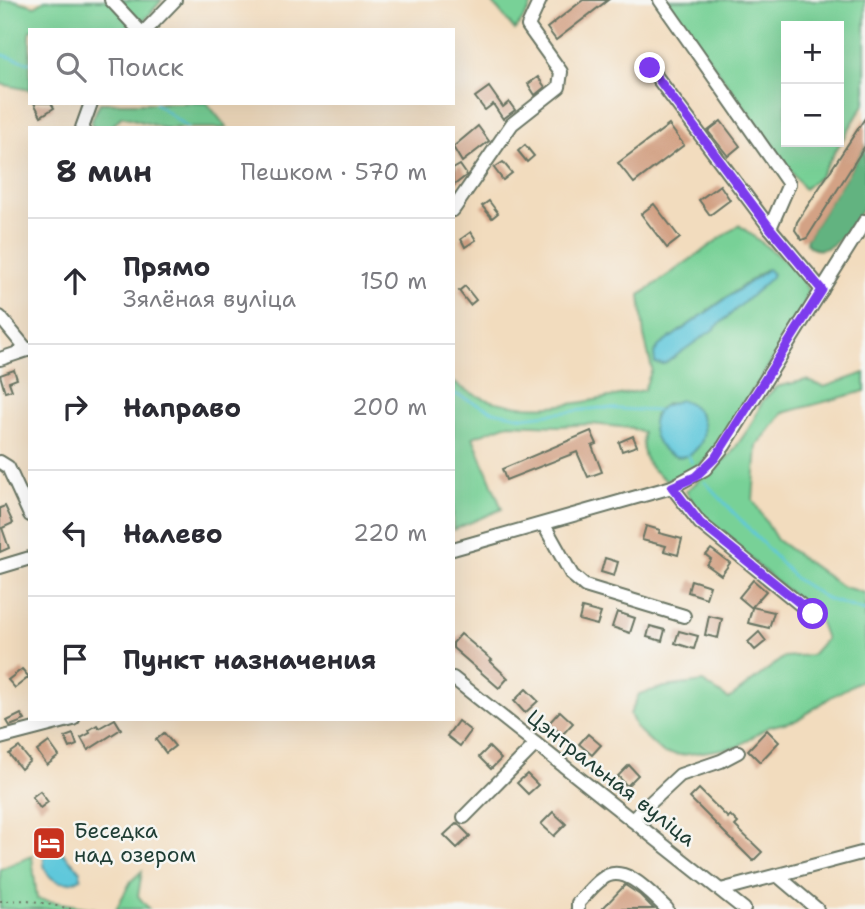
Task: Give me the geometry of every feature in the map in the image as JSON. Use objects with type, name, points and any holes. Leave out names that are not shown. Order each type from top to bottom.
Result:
[{"type":"street","points":[[111,0],[137,28]]},
{"type":"street","points":[[148,28],[175,0]]},
{"type":"street","points":[[455,207],[512,124],[559,87],[561,72],[528,26],[540,0]]},
{"type":"street","points":[[660,0],[789,184],[770,228]]},
{"type":"street","points":[[650,68],[770,228],[822,290]]},
{"type":"street","points":[[83,126],[89,105]]},
{"type":"street","points":[[455,548],[672,487],[695,477],[715,458],[865,221]]},
{"type":"street","points":[[0,317],[28,350],[0,359]]},
{"type":"street","points":[[4,465],[28,512]]},
{"type":"street","points":[[672,487],[700,523],[813,614]]},
{"type":"street","points":[[544,524],[572,575],[585,586],[684,615]]},
{"type":"street","points":[[0,567],[28,559]]},
{"type":"street","name":"Цэнтральная вуліца","points":[[455,680],[721,891],[729,905],[744,909]]},
{"type":"street","points":[[0,738],[65,721]]},
{"type":"street","points":[[464,817],[537,744]]},
{"type":"street","points":[[632,820],[680,775],[738,752]]},
{"type":"street","points":[[721,891],[865,852]]},
{"type":"street","points":[[578,909],[578,903],[604,876],[614,874],[633,878],[667,909]]},
{"type":"street","points":[[778,876],[817,909]]},
{"type":"path","points":[[0,901],[28,900],[71,909]]},
{"type":"green space","points":[[0,0],[13,0],[35,6],[45,0],[162,0],[138,28],[28,28],[28,90],[0,84]]},
{"type":"green space","points":[[490,0],[533,0],[515,30]]},
{"type":"green space","points":[[666,0],[865,0],[865,103],[844,137],[844,21],[781,21],[781,147],[838,147],[820,176],[804,189]]},
{"type":"green space","points":[[99,105],[209,105],[225,126],[157,126],[122,116],[112,126],[92,126],[91,122]]},
{"type":"green space","points":[[865,146],[865,202],[862,210],[841,238],[823,249],[814,249],[806,243],[807,238]]},
{"type":"green space","points":[[739,225],[798,271],[808,290],[802,314],[711,456],[687,475],[666,480],[659,475],[644,455],[643,433],[631,428],[591,424],[508,424],[473,437],[502,509],[455,529],[455,383],[475,395],[498,403],[522,406],[571,404],[644,390],[652,369],[644,336],[640,295]],"holes":[[[766,269],[728,317],[664,364],[655,363],[659,346]],[[667,403],[700,413],[703,425],[701,443],[677,457],[661,447],[655,436],[654,416]]]},
{"type":"green space","points":[[865,373],[865,391],[783,413],[757,446],[753,500],[777,540],[841,586],[865,593],[865,678],[797,720],[768,727],[737,747],[682,755],[663,753],[636,728],[630,714],[639,694],[703,682],[729,699],[784,657],[812,655],[826,639],[818,617],[702,518],[686,491],[731,454],[751,425],[763,400],[776,387],[806,380],[824,387]]},
{"type":"green space","points":[[32,856],[37,899],[96,909],[0,909],[0,869]]},
{"type":"green space","points":[[142,871],[138,896],[149,909],[116,909],[131,881]]},
{"type":"water","points":[[768,269],[773,274],[771,278],[714,329],[664,364],[655,363],[654,353],[659,346]]},
{"type":"water","points":[[680,400],[693,406],[698,412],[703,433],[698,447],[692,453],[680,457],[663,449],[655,437],[653,425],[661,407]]},
{"type":"water","points":[[61,851],[80,870],[81,878],[68,883],[62,882],[47,872],[44,858],[51,852]]},
{"type":"building","points":[[583,0],[608,0],[556,40],[547,28]]},
{"type":"building","points":[[538,77],[545,87],[535,95],[528,84]]},
{"type":"building","points":[[489,87],[503,107],[509,102],[515,110],[503,119],[493,104],[485,110],[475,97]]},
{"type":"building","points":[[35,105],[52,105],[54,108],[41,116]]},
{"type":"building","points":[[865,118],[865,146],[807,238],[802,240],[795,230],[797,222]]},
{"type":"building","points":[[721,121],[740,146],[728,156],[708,131]]},
{"type":"building","points":[[669,125],[684,145],[634,183],[618,163]]},
{"type":"building","points":[[478,126],[489,141],[462,162],[455,145]]},
{"type":"building","points":[[525,145],[534,156],[527,162],[518,151]]},
{"type":"building","points":[[503,162],[512,173],[503,180],[494,168]]},
{"type":"building","points":[[460,165],[467,175],[455,184],[455,168]]},
{"type":"building","points":[[720,185],[730,200],[710,215],[699,200]]},
{"type":"building","points":[[489,201],[498,213],[492,218],[482,206]]},
{"type":"building","points":[[654,204],[680,238],[667,248],[641,214]]},
{"type":"building","points":[[471,232],[476,240],[465,247],[461,239]]},
{"type":"building","points":[[465,286],[476,300],[470,305],[459,291]]},
{"type":"building","points":[[14,370],[17,379],[9,382],[12,390],[5,392],[0,375]]},
{"type":"building","points":[[591,431],[597,444],[592,446],[602,472],[588,477],[577,452],[506,480],[502,469]]},
{"type":"building","points":[[633,436],[637,446],[622,451],[619,442]]},
{"type":"building","points":[[5,506],[13,523],[2,528],[9,548],[0,552],[0,508]]},
{"type":"building","points":[[646,526],[660,530],[659,533],[682,539],[678,555],[664,551],[666,546],[642,540]]},
{"type":"building","points":[[711,549],[730,563],[721,575],[707,565],[711,559],[706,555]]},
{"type":"building","points":[[605,558],[618,562],[614,576],[601,572]]},
{"type":"building","points":[[691,580],[710,586],[706,598],[688,592]]},
{"type":"building","points":[[753,580],[766,591],[752,607],[774,612],[769,628],[748,623],[752,608],[739,597]]},
{"type":"building","points":[[582,608],[601,613],[597,625],[579,620]]},
{"type":"building","points":[[617,612],[635,618],[630,633],[612,627]]},
{"type":"building","points":[[709,616],[722,619],[718,638],[705,635]]},
{"type":"building","points":[[650,626],[665,630],[662,641],[647,637]]},
{"type":"building","points":[[679,631],[698,636],[694,649],[675,643]]},
{"type":"building","points":[[759,632],[766,641],[755,650],[748,642]]},
{"type":"building","points":[[461,634],[492,660],[490,661],[508,678],[499,688],[455,650],[455,641]]},
{"type":"building","points":[[22,669],[28,676],[15,688],[8,680]]},
{"type":"building","points":[[526,689],[538,701],[525,713],[514,701]]},
{"type":"building","points":[[560,711],[573,723],[562,735],[549,723]]},
{"type":"building","points":[[21,714],[25,720],[10,726],[7,721]]},
{"type":"building","points":[[116,721],[121,729],[88,750],[81,738],[97,725],[99,728]]},
{"type":"building","points":[[458,721],[471,731],[460,746],[447,736]]},
{"type":"building","points":[[767,730],[779,742],[760,762],[748,750]]},
{"type":"building","points":[[164,733],[175,746],[166,753],[156,740]]},
{"type":"building","points":[[73,734],[77,745],[70,748],[65,737]]},
{"type":"building","points":[[588,734],[601,745],[592,755],[579,744]]},
{"type":"building","points":[[49,742],[59,756],[47,765],[37,751]]},
{"type":"building","points":[[19,747],[30,761],[21,769],[9,754]]},
{"type":"building","points":[[489,747],[501,759],[491,769],[479,757]]},
{"type":"building","points":[[629,765],[638,775],[627,786],[618,776]]},
{"type":"building","points":[[527,774],[538,785],[528,794],[517,783]]},
{"type":"building","points":[[699,789],[728,818],[730,815],[738,823],[735,826],[762,852],[753,861],[690,798]]},
{"type":"building","points":[[40,791],[48,802],[40,808],[32,797]]},
{"type":"building","points":[[553,812],[566,824],[554,836],[541,824]]},
{"type":"building","points":[[457,823],[470,836],[457,848],[444,835]]},
{"type":"building","points":[[48,832],[55,846],[45,851],[38,837]]},
{"type":"building","points":[[625,885],[640,895],[654,909],[602,909]]},
{"type":"waterway","points":[[0,54],[28,62]]},
{"type":"waterway","points":[[158,105],[185,126]]},
{"type":"waterway","points":[[455,394],[493,411],[523,417],[600,408],[657,411]]},
{"type":"waterway","points":[[688,455],[692,463]]},
{"type":"waterway","points":[[705,482],[796,579],[827,599],[865,611]]},
{"type":"place","name":"Беседка над озером","points":[[49,843]]},
{"type":"route","points":[[650,68],[770,228],[822,290],[715,458],[695,477],[672,487],[700,523],[813,614]]}]
